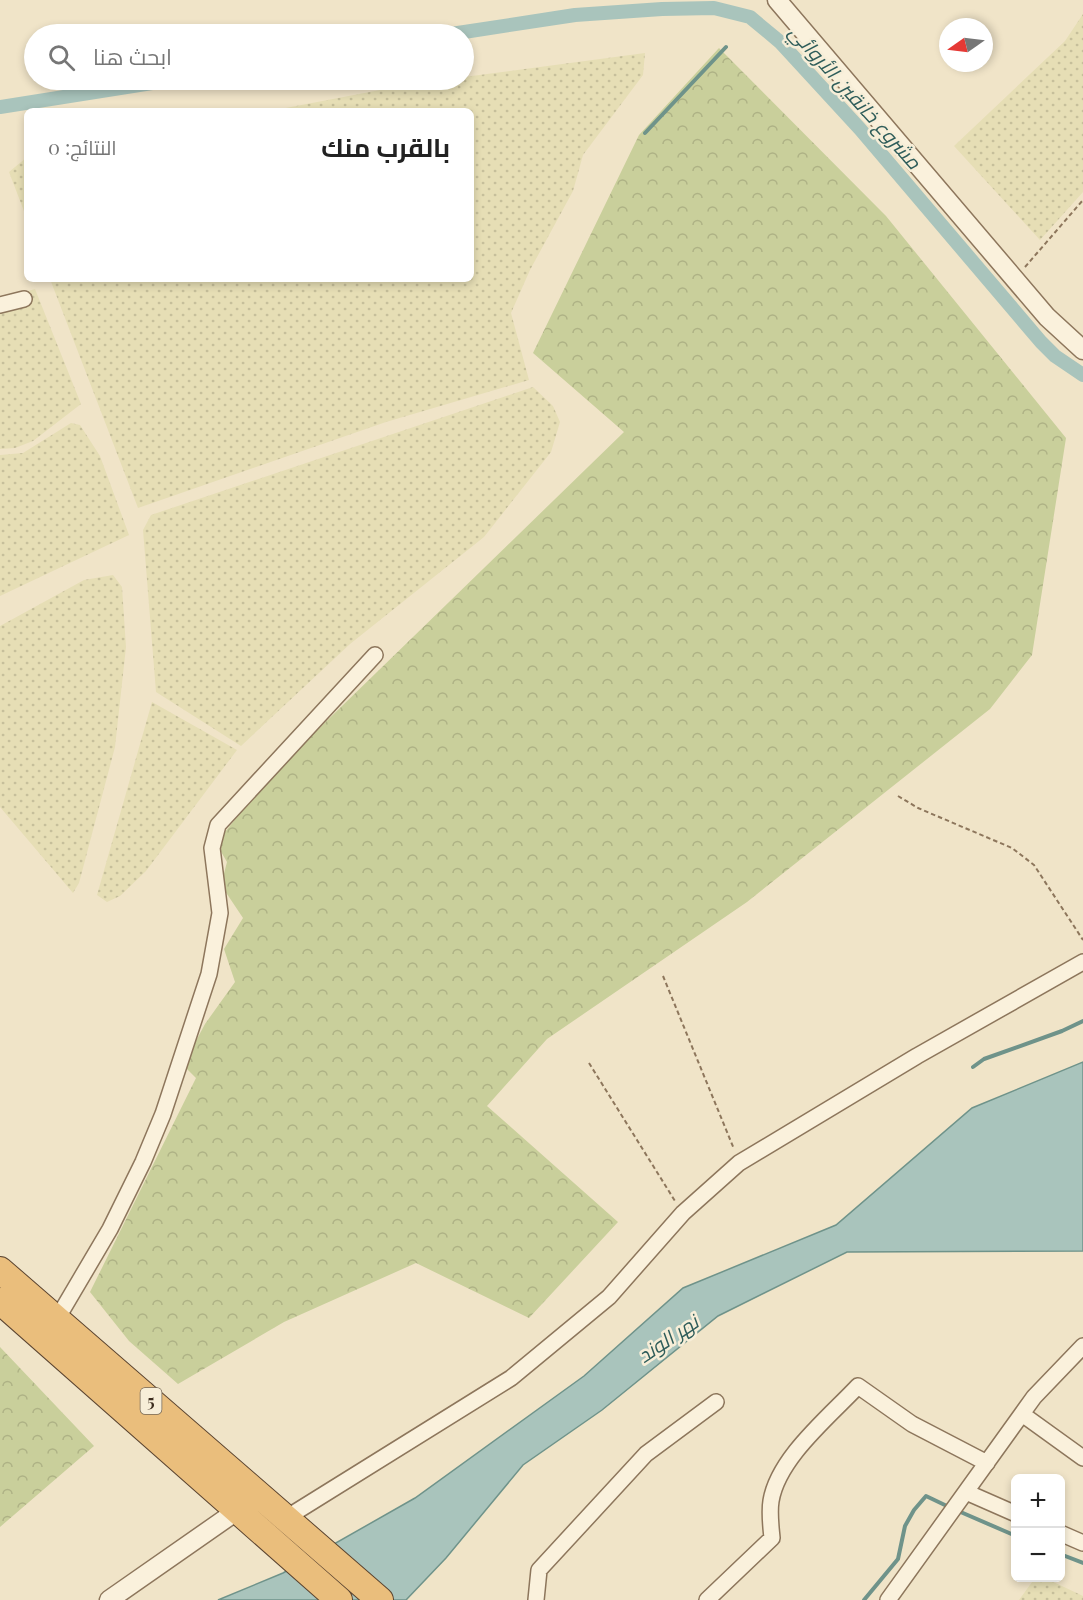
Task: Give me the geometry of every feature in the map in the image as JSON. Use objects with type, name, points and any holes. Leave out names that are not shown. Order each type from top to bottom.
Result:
[{"type":"highway","name":"5","points":[[0,1270],[380,1600]]},
{"type":"highway","name":"5","points":[[0,1301],[339,1600]]},
{"type":"street","points":[[777,0],[1047,317],[1083,350]]},
{"type":"street","points":[[0,305],[24,299]]},
{"type":"street","points":[[57,1319],[110,1229],[143,1162],[163,1114],[209,974],[220,913],[212,848],[218,825],[375,655]]},
{"type":"street","points":[[294,1525],[537,1358],[609,1297],[683,1213],[739,1163],[916,1056],[1083,962]]},
{"type":"street","points":[[888,1600],[1034,1397],[1083,1346]]},
{"type":"street","points":[[707,1600],[772,1539],[771,1502],[786,1466],[798,1449],[858,1386],[912,1424],[987,1463]]},
{"type":"street","points":[[536,1600],[539,1569],[646,1454],[716,1402]]},
{"type":"street","points":[[1022,1414],[1083,1458]]},
{"type":"street","points":[[962,1497],[1011,1512]]},
{"type":"street","points":[[109,1600],[238,1510]]},
{"type":"street","points":[[1065,1535],[1083,1543]]},
{"type":"path","points":[[1015,279],[1083,200]]},
{"type":"path","points":[[898,796],[918,808],[1024,855],[1034,865],[1083,940]]},
{"type":"path","points":[[663,976],[739,1163]]},
{"type":"path","points":[[589,1063],[683,1213]]},
{"type":"shaded area","points":[[1083,14],[1083,192],[1040,240],[954,146],[1065,41]]},
{"type":"shaded area","points":[[645,53],[643,75],[583,155],[573,191],[530,270],[511,313],[529,380],[386,422],[138,508],[51,282],[474,282],[474,108],[286,108],[380,90],[474,90],[474,76]]},
{"type":"shaded area","points":[[24,160],[24,211],[9,172]]},
{"type":"shaded area","points":[[35,289],[81,404],[33,441],[15,448],[0,449],[0,299]]},
{"type":"shaded area","points":[[533,387],[553,406],[560,422],[551,452],[484,537],[350,644],[241,746],[156,692],[143,530],[151,515]]},
{"type":"shaded area","points":[[71,423],[80,425],[100,456],[129,535],[0,596],[0,455],[23,453]]},
{"type":"shaded area","points":[[113,575],[122,587],[126,647],[115,747],[79,883],[73,893],[0,807],[0,626],[84,580]]},
{"type":"shaded area","points":[[152,702],[237,750],[146,871],[120,896],[107,902],[97,895]]},
{"type":"shaded area","points":[[1032,1582],[1053,1582],[1083,1596],[1083,1600],[1019,1600]]},
{"type":"green space","points":[[719,48],[886,216],[1066,438],[1032,655],[990,709],[747,902],[547,1039],[487,1106],[618,1222],[529,1318],[416,1263],[284,1322],[178,1384],[129,1341],[90,1292],[196,1078],[183,1065],[205,1024],[235,982],[224,949],[243,918],[221,885],[227,862],[216,843],[271,775],[624,432],[533,353],[639,135]]},
{"type":"green space","points":[[0,1347],[94,1446],[0,1527]]},
{"type":"water","name":"نهر الوند","points":[[1083,1062],[1083,1251],[847,1252],[718,1316],[602,1410],[523,1465],[446,1558],[406,1600],[218,1600],[283,1573],[415,1498],[584,1376],[683,1288],[836,1225],[972,1108]]},
{"type":"waterway","name":"مشروع خانقين الأروائي","points":[[474,30],[575,15],[662,9],[714,8],[750,17],[780,42],[860,129],[1041,342],[1055,356],[1083,375]]},
{"type":"waterway","points":[[645,133],[726,47]]},
{"type":"waterway","name":"مشروع خانقين الأروائي","points":[[0,107],[108,90]]},
{"type":"waterway","points":[[973,1067],[984,1059],[1062,1031],[1083,1021]]},
{"type":"waterway","points":[[864,1600],[898,1559],[905,1526],[914,1510],[926,1496],[949,1507]]},
{"type":"waterway","points":[[956,1510],[1011,1534]]},
{"type":"waterway","points":[[1065,1556],[1083,1563]]}]
